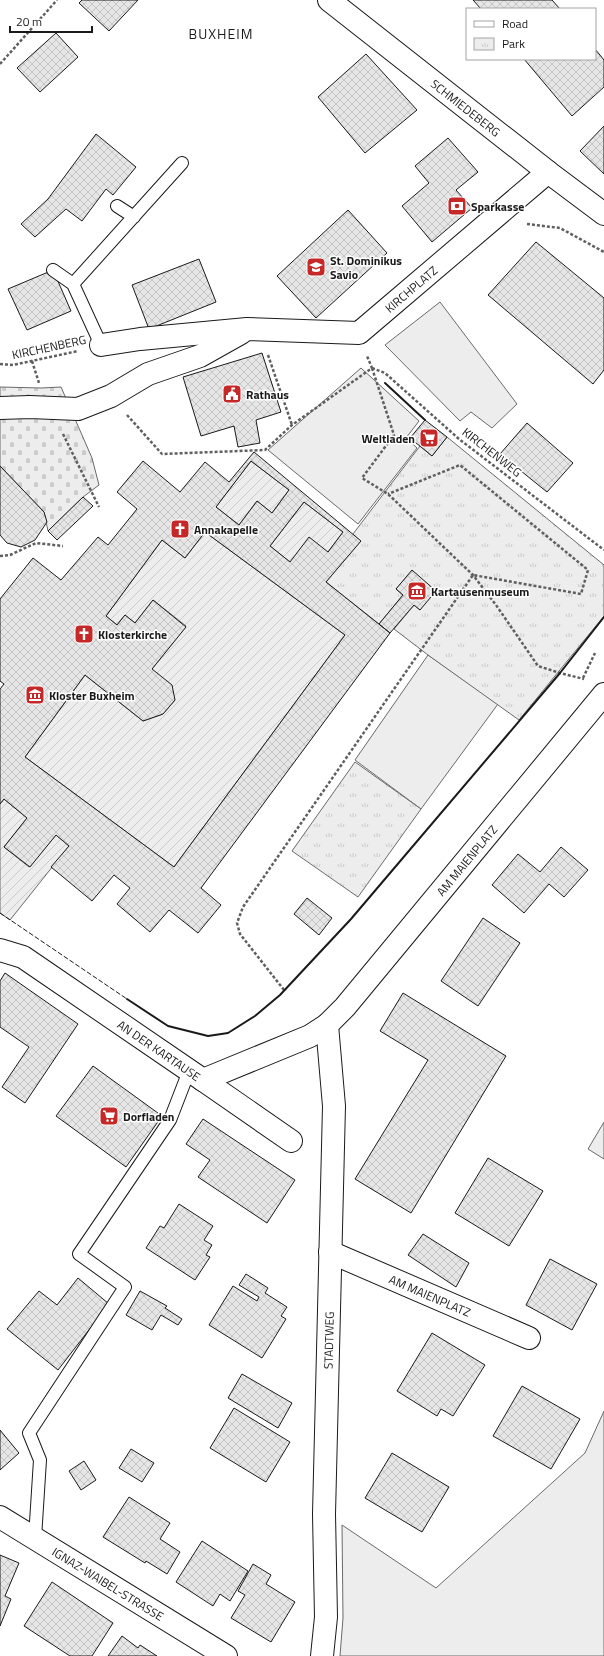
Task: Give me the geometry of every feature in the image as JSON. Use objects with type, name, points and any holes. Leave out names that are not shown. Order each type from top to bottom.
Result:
[{"type":"street","name":"SCHMIEDEBERG","points":[[329,0],[548,172],[604,214]]},
{"type":"street","name":"KIRCHPLATZ","points":[[359,333],[548,172]]},
{"type":"street","points":[[102,345],[140,339],[247,329],[359,333]]},
{"type":"street","points":[[0,408],[30,407],[78,409],[111,396],[148,374],[200,356],[247,329]]},
{"type":"street","name":"AM MAIENPLATZ","points":[[327,1025],[345,1007],[597,687]]},
{"type":"street","name":"AN DER KARTAUSE","points":[[0,950],[23,956],[196,1075],[310,1036],[327,1025]]},
{"type":"street","name":"STADTWEG","points":[[322,1656],[326,1617],[324,1514],[334,1106],[327,1025]]},
{"type":"street","points":[[196,1075],[291,1141]]},
{"type":"street","name":"AM MAIENPLATZ","points":[[330,1252],[529,1338]]},
{"type":"street","name":"IGNAZ-WAIBEL-STRASSE","points":[[0,1517],[219,1654]]},
{"type":"lane","points":[[73,284],[182,163]]},
{"type":"lane","points":[[117,206],[134,216]]},
{"type":"lane","points":[[53,270],[73,284],[102,345]]},
{"type":"lane","points":[[35,1538],[40,1460],[29,1433],[125,1287],[79,1254],[170,1120],[196,1075]]},
{"type":"path","points":[[0,64],[57,0]]},
{"type":"path","points":[[526,224],[560,228],[604,252]]},
{"type":"path","points":[[359,333],[394,435],[362,478],[388,494],[473,575],[496,605],[538,666],[583,678],[597,687]]},
{"type":"path","name":"KIRCHENBERG","points":[[0,364],[12,365],[102,345]]},
{"type":"path","points":[[268,356],[292,425]]},
{"type":"path","points":[[111,396],[162,454],[264,450],[292,425],[372,368]]},
{"type":"path","name":"KIRCHENWEG","points":[[372,368],[385,373],[459,439],[604,550]]},
{"type":"path","points":[[51,408],[99,508]]},
{"type":"path","points":[[388,494],[460,465],[588,570],[581,594],[473,575]]},
{"type":"path","points":[[0,556],[10,555],[36,543],[62,546]]},
{"type":"path","points":[[284,990],[240,934],[237,923],[243,907],[473,575]]},
{"type":"path","points":[[583,678],[595,653]]},
{"type":"shaded area","points":[[440,302],[517,404],[492,428],[471,412],[460,421],[385,345]]},
{"type":"shaded area","points":[[361,368],[419,421],[406,438],[417,448],[358,524],[268,450]]},
{"type":"shaded area","points":[[428,655],[498,704],[421,809],[355,760]]},
{"type":"shaded area","points":[[604,1122],[604,1159],[588,1149]]},
{"type":"shaded area","points":[[604,1411],[604,1656],[340,1656],[343,1618],[342,1525],[436,1588],[585,1453]]},
{"type":"green space","points":[[0,387],[61,387],[92,458],[99,485],[83,497],[48,531],[44,512],[0,466]]},
{"type":"green space","points":[[447,437],[604,565],[604,616],[519,720],[394,629],[414,605],[420,610],[412,571],[396,589],[403,595],[379,624],[326,582],[360,541],[353,534],[420,446],[432,456]]},
{"type":"green space","points":[[251,461],[289,490],[272,513],[257,501],[239,525],[216,507]]},
{"type":"green space","points":[[304,502],[343,532],[328,552],[290,562],[270,546]]},
{"type":"green space","points":[[205,532],[345,635],[174,867],[25,757],[85,675],[143,721],[163,714],[175,700],[152,669],[186,626],[153,600],[135,623],[125,615],[117,625],[106,616],[162,540],[185,558]]},
{"type":"green space","points":[[355,762],[421,809],[358,897],[292,851]]},
{"type":"green space","points":[[4,799],[27,818],[4,847],[29,867],[56,835],[69,846],[10,920],[0,913],[0,804]]},
{"type":"building","points":[[82,0],[138,0],[109,31],[79,3]]},
{"type":"building","points":[[473,0],[552,0],[559,8],[480,8]]},
{"type":"building","points":[[56,33],[78,57],[40,92],[17,68]]},
{"type":"building","points":[[596,50],[604,60],[604,87],[572,116],[525,60],[596,60]]},
{"type":"building","points":[[366,54],[417,110],[365,153],[318,97]]},
{"type":"building","points":[[604,126],[604,174],[580,151]]},
{"type":"building","points":[[96,134],[136,167],[113,195],[106,189],[82,221],[66,209],[35,237],[21,224],[48,199]]},
{"type":"building","points":[[448,138],[478,172],[456,190],[472,208],[432,242],[402,206],[429,183],[415,166]]},
{"type":"building","points":[[348,210],[387,253],[316,318],[277,276]]},
{"type":"building","points":[[536,242],[604,298],[604,370],[593,384],[488,295]]},
{"type":"building","points":[[199,259],[216,302],[149,329],[132,285]]},
{"type":"building","points":[[53,270],[71,311],[27,330],[8,289]]},
{"type":"building","name":"Rathaus","points":[[262,353],[281,412],[256,420],[260,443],[238,447],[234,426],[201,436],[183,377]]},
{"type":"building","name":"Weltladen","points":[[425,420],[447,437],[432,456],[410,438]]},
{"type":"building","points":[[527,423],[573,463],[547,492],[500,454]]},
{"type":"building","name":"Kloster Buxheim","points":[[254,452],[361,541],[326,582],[390,633],[201,888],[221,905],[198,933],[169,910],[150,932],[117,904],[130,888],[114,875],[92,901],[51,867],[69,846],[56,835],[30,867],[4,847],[27,818],[4,799],[0,804],[0,689],[4,684],[0,681],[0,599],[33,558],[61,580],[98,537],[108,545],[137,509],[117,492],[143,461],[180,492],[205,462],[229,482]],"holes":[[[251,461],[289,490],[272,513],[257,501],[239,525],[216,507]],[[304,502],[343,532],[328,552],[309,537],[290,562],[270,546]],[[205,532],[345,635],[174,867],[25,757],[85,675],[143,721],[163,714],[175,700],[172,685],[152,669],[186,627],[153,600],[135,623],[125,615],[117,625],[106,616],[162,540],[185,558]]]},
{"type":"building","points":[[0,466],[44,512],[47,522],[35,540],[21,547],[7,543],[0,535]]},
{"type":"building","points":[[83,497],[93,506],[57,540],[48,531]]},
{"type":"building","points":[[412,570],[436,591],[420,610],[414,605],[390,633],[379,624],[403,595],[396,589]]},
{"type":"building","points":[[561,847],[588,870],[564,897],[549,884],[524,913],[492,885],[518,854],[540,872]]},
{"type":"building","points":[[307,898],[332,918],[319,935],[294,914]]},
{"type":"building","points":[[483,918],[520,943],[478,1006],[441,981]]},
{"type":"building","points":[[5,973],[78,1024],[25,1103],[2,1087],[29,1047],[0,1027],[0,981]]},
{"type":"building","points":[[403,993],[506,1056],[411,1213],[355,1179],[428,1060],[380,1031]]},
{"type":"building","name":"Dorfladen","points":[[93,1066],[162,1116],[126,1167],[56,1116]]},
{"type":"building","points":[[203,1119],[295,1180],[267,1223],[198,1177],[210,1160],[186,1144]]},
{"type":"building","points":[[488,1158],[543,1191],[509,1246],[455,1213]]},
{"type":"building","points":[[179,1204],[213,1226],[204,1240],[212,1245],[206,1255],[210,1257],[195,1280],[146,1248],[160,1226],[164,1228]]},
{"type":"building","points":[[423,1234],[469,1263],[456,1287],[408,1255]]},
{"type":"building","points":[[550,1259],[597,1284],[572,1330],[526,1305]]},
{"type":"building","points":[[246,1274],[268,1288],[265,1293],[287,1307],[281,1316],[286,1319],[262,1358],[209,1325],[233,1286],[257,1301],[259,1297],[239,1285]]},
{"type":"building","points":[[78,1278],[109,1304],[58,1370],[7,1329],[39,1291],[57,1305]]},
{"type":"building","points":[[140,1291],[167,1306],[165,1308],[182,1319],[178,1325],[161,1315],[152,1330],[126,1315]]},
{"type":"building","points":[[432,1333],[485,1365],[453,1416],[441,1409],[437,1416],[397,1391]]},
{"type":"building","points":[[242,1374],[292,1403],[278,1428],[228,1398]]},
{"type":"building","points":[[522,1386],[580,1419],[551,1469],[493,1436]]},
{"type":"building","points":[[234,1408],[290,1442],[266,1482],[210,1448]]},
{"type":"building","points":[[0,1430],[19,1453],[0,1470]]},
{"type":"building","points":[[131,1449],[154,1463],[142,1482],[119,1468]]},
{"type":"building","points":[[392,1453],[449,1487],[422,1532],[365,1498]]},
{"type":"building","points":[[84,1461],[96,1480],[81,1490],[69,1471]]},
{"type":"building","points":[[129,1497],[170,1523],[160,1539],[180,1552],[167,1574],[146,1561],[145,1563],[103,1537]]},
{"type":"building","points":[[202,1541],[248,1571],[230,1601],[220,1594],[213,1606],[176,1582]]},
{"type":"building","points":[[0,1555],[19,1563],[5,1596],[11,1599],[0,1626]]},
{"type":"building","points":[[253,1564],[271,1575],[266,1584],[295,1602],[271,1642],[231,1618],[245,1595],[238,1591]]},
{"type":"building","points":[[52,1582],[113,1623],[92,1656],[70,1656],[24,1626]]},
{"type":"building","points":[[122,1636],[138,1648],[140,1645],[157,1656],[108,1656]]},
{"type":"fence","points":[[0,913],[127,999]]},
{"type":"wall","points":[[385,383],[425,420]]},
{"type":"wall","points":[[127,999],[168,1026],[208,1036],[228,1033],[255,1016],[280,995],[351,919],[560,673],[604,617]]},
{"type":"place","name":"Sparkasse","points":[[457,206]]},
{"type":"place","name":"St. Dominikus Savio","points":[[316,267]]},
{"type":"place","name":"Rathaus","points":[[232,394]]},
{"type":"place","name":"Weltladen","points":[[429,438]]},
{"type":"place","name":"Annakapelle","points":[[180,529]]},
{"type":"place","name":"Kartausenmuseum","points":[[417,591]]},
{"type":"place","name":"Klosterkirche","points":[[84,634]]},
{"type":"place","name":"Kloster Buxheim","points":[[35,695]]},
{"type":"place","name":"Dorfladen","points":[[109,1116]]},
{"type":"district","name":"BUXHEIM","points":[[221,33]]}]
